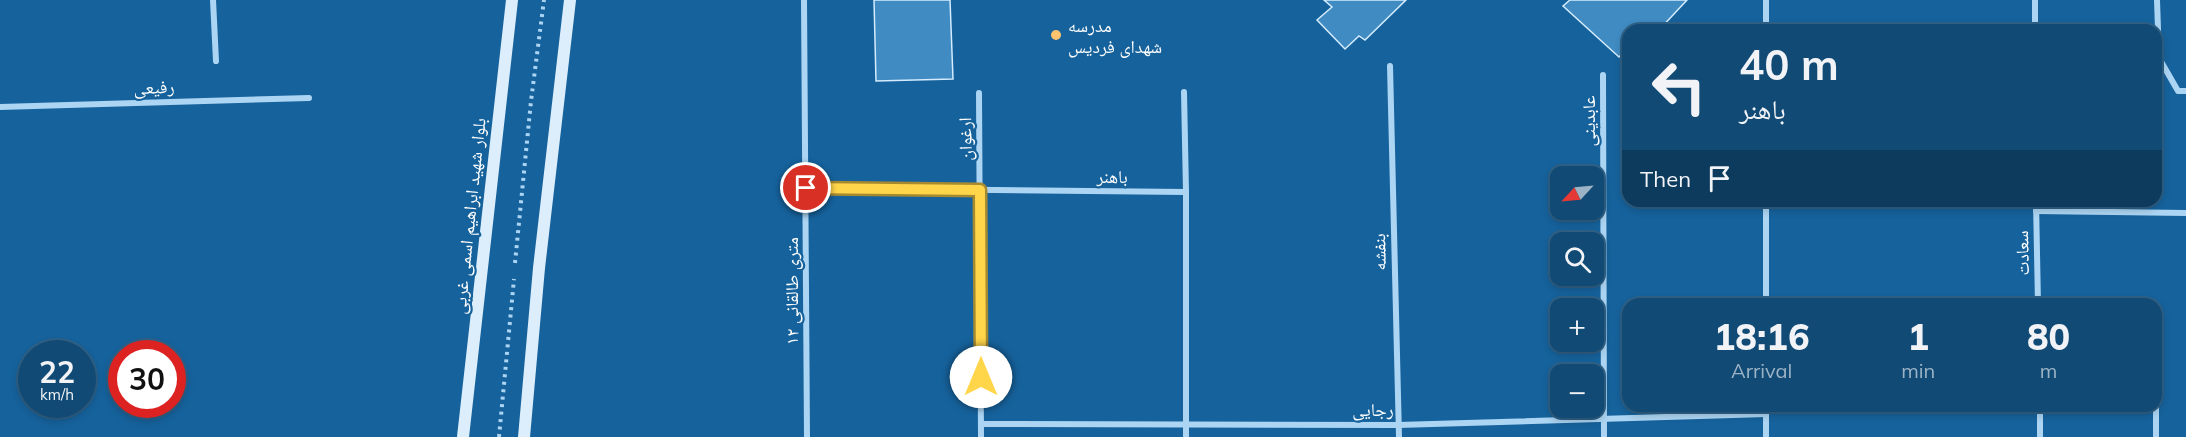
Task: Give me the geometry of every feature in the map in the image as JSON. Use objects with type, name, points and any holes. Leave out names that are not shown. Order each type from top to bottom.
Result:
[{"type":"main road","name":"بلوار شهید ابراهیم اسمی غربی","points":[[463,437],[512,0]]},
{"type":"main road","points":[[524,437],[539,268],[570,0]]},
{"type":"street","points":[[213,0],[216,61]]},
{"type":"street","name":"۱۲ متری طالقانی","points":[[804,0],[807,437]]},
{"type":"street","points":[[1766,24],[1767,0]]},
{"type":"street","points":[[2035,0],[2035,24]]},
{"type":"street","points":[[2157,0],[2158,24]]},
{"type":"street","points":[[2162,63],[2178,91],[2186,91]]},
{"type":"street","name":"بنفشه","points":[[1390,66],[1399,437]]},
{"type":"street","name":"عابدینی","points":[[1603,75],[1604,437]]},
{"type":"street","points":[[1184,92],[1186,437]]},
{"type":"street","name":"ارغوان","points":[[979,93],[981,437]]},
{"type":"street","name":"رفیعی","points":[[0,106],[309,98]]},
{"type":"street","name":"باهنر","points":[[806,188],[1186,192]]},
{"type":"street","points":[[1766,207],[1766,298]]},
{"type":"street","name":"سعادت","points":[[2036,207],[2038,298]]},
{"type":"street","points":[[2036,211],[2186,213]]},
{"type":"street","points":[[2040,412],[2040,437]]},
{"type":"street","points":[[2156,412],[2156,437]]},
{"type":"street","points":[[1766,414],[1766,437]]},
{"type":"street","name":"رجایی","points":[[981,424],[1398,425],[1766,414]]},
{"type":"path","points":[[515,263],[531,101],[544,0]]},
{"type":"path","points":[[499,437],[514,275]]},
{"type":"building","points":[[874,0],[950,0],[953,79],[876,81]]},
{"type":"building","points":[[1324,0],[1406,0],[1365,40],[1359,36],[1345,49],[1317,20],[1332,7]]},
{"type":"building","points":[[1570,0],[1687,0],[1665,24],[1622,24],[1622,54],[1619,57],[1563,6]]},
{"type":"place","name":"مدرسه شهدای فردیس","points":[[1056,35]]},
{"type":"route","points":[[806,188],[980,190],[981,377]]}]
